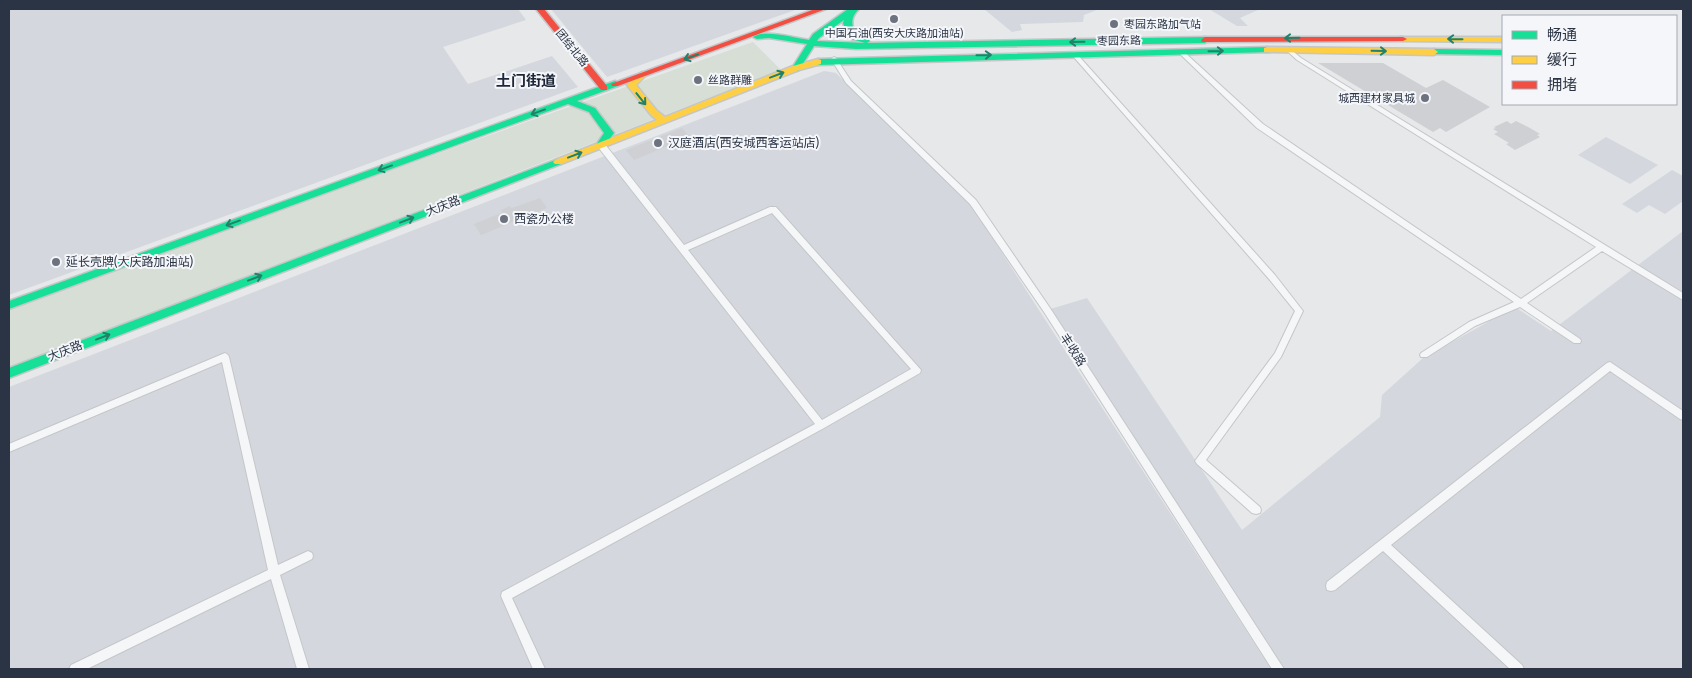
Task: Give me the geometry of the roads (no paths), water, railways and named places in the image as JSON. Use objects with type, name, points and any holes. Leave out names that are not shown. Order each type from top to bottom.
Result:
[{"type":"main road","name":"团结北路","points":[[540,9],[604,88]]},
{"type":"main road","points":[[9,305],[822,9]]},
{"type":"main road","points":[[796,68],[811,42],[825,28],[853,10]]},
{"type":"main road","points":[[853,10],[847,23],[851,36],[879,46]]},
{"type":"main road","name":"枣园东路","points":[[737,40],[768,36],[811,42],[879,46],[1313,38],[1502,40]]},
{"type":"main road","name":"枣园东路","points":[[796,68],[834,59],[1288,50],[1502,53]]},
{"type":"main road","name":"大庆路","points":[[9,373],[665,121],[796,68]]},
{"type":"main road","points":[[642,74],[631,85],[654,113],[665,121]]},
{"type":"main road","points":[[568,101],[592,110],[609,134],[601,145]]},
{"type":"street","points":[[1288,50],[1683,297]]},
{"type":"street","points":[[1181,52],[1260,126],[1577,341]]},
{"type":"street","points":[[1074,54],[1272,277],[1299,311],[1278,355],[1200,460],[1256,510]]},
{"type":"street","name":"丰收路","points":[[834,59],[848,82],[973,202],[1052,318],[1278,669]]},
{"type":"street","points":[[601,145],[821,425]]},
{"type":"street","points":[[539,669],[506,596],[821,425],[916,370],[773,209],[682,249]]},
{"type":"street","points":[[1424,355],[1472,324],[1521,303],[1602,247]]},
{"type":"street","points":[[9,448],[224,357],[274,572],[303,669]]},
{"type":"street","points":[[1331,586],[1610,366],[1683,416]]},
{"type":"street","points":[[1383,545],[1518,669]]},
{"type":"street","points":[[75,669],[308,556]]},
{"type":"place","name":"中国石油(西安大庆路加油站)","points":[[894,19]]},
{"type":"place","name":"枣园东路加气站","points":[[1114,24]]},
{"type":"place","name":"丝路群雕","points":[[698,80]]},
{"type":"place","name":"城西建材家具城","points":[[1425,98]]},
{"type":"place","name":"汉庭酒店(西安城西客运站店)","points":[[658,143]]},
{"type":"place","name":"西瓷办公楼","points":[[504,219]]},
{"type":"place","name":"延长壳牌(大庆路加油站)","points":[[56,262]]},
{"type":"district","name":"土门街道","points":[[526,81]]}]
